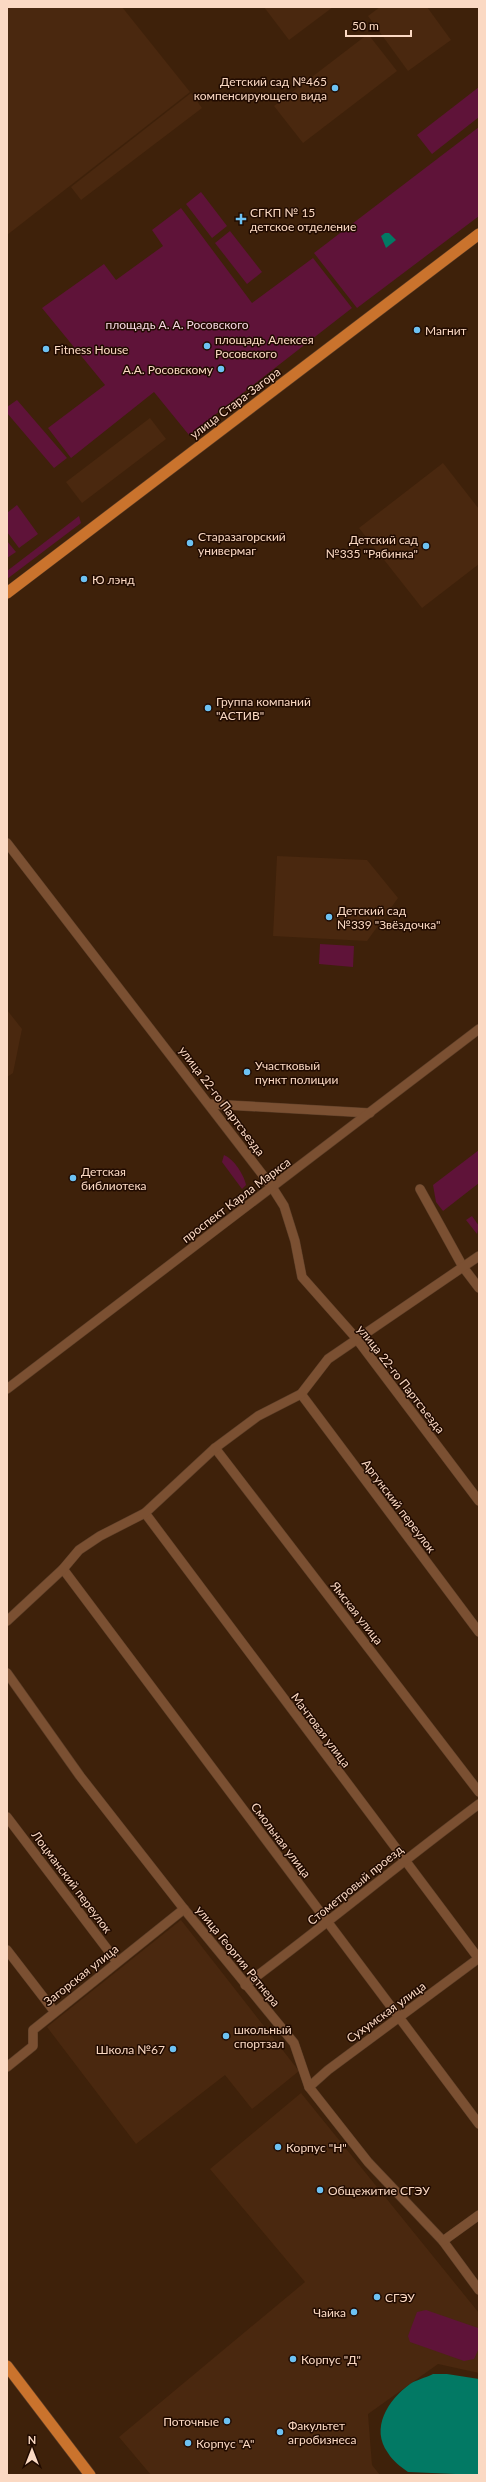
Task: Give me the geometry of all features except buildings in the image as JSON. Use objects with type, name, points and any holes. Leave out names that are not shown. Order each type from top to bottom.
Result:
[{"type":"main road","name":"улица Стара-Загора","points":[[7,594],[479,234]]},
{"type":"main road","points":[[7,2366],[90,2475]]},
{"type":"street","name":"улица 22-го Партсъезда","points":[[7,843],[272,1187],[284,1206],[295,1240],[302,1277],[356,1338],[479,1500]]},
{"type":"street","name":"проспект Карла Маркса","points":[[7,1389],[479,1030]]},
{"type":"street","points":[[209,1104],[370,1113]]},
{"type":"street","points":[[420,1189],[464,1267],[479,1288]]},
{"type":"street","points":[[7,1621],[63,1569],[79,1550],[100,1536],[145,1513],[215,1448],[258,1416],[301,1394],[328,1359],[356,1338],[479,1256]]},
{"type":"street","name":"Аргунский переулок","points":[[301,1394],[479,1632]]},
{"type":"street","name":"Ямская улица","points":[[215,1448],[479,1792]]},
{"type":"street","name":"Мачтовая улица","points":[[145,1513],[403,1860],[479,1959]]},
{"type":"street","name":"Смольная улица","points":[[63,1569],[398,2018],[479,2124]]},
{"type":"street","name":"улица Георгия Ратнера","points":[[7,1673],[80,1776],[184,1909],[294,2043],[309,2088],[368,2162],[443,2241],[479,2290]]},
{"type":"street","name":"Стометровый проезд","points":[[245,1985],[328,1923],[403,1860],[479,1804]]},
{"type":"street","name":"Лоцманский переулок","points":[[7,1817],[117,1962]]},
{"type":"street","name":"Загорская улица","points":[[7,2067],[33,2046],[33,2030],[54,2011],[184,1909]]},
{"type":"street","points":[[7,1950],[54,2011]]},
{"type":"street","name":"Сухумская улица","points":[[309,2088],[328,2070],[479,1959]]},
{"type":"street","points":[[443,2241],[479,2215]]},
{"type":"shaded area","points":[[7,7],[122,7],[190,92],[7,235]]},
{"type":"shaded area","points":[[264,7],[333,7],[289,40]]},
{"type":"shaded area","points":[[380,7],[427,7],[451,40],[408,71],[368,16]]},
{"type":"shaded area","name":"Детский сад №465 компенсирующего вида","points":[[368,34],[397,71],[303,143],[274,106]]},
{"type":"shaded area","points":[[191,93],[202,108],[81,200],[71,187]]},
{"type":"shaded area","points":[[150,418],[166,439],[82,503],[66,482]]},
{"type":"shaded area","name":"Детский сад №335 \"Рябинка\"","points":[[443,463],[479,509],[479,564],[422,608],[359,528]]},
{"type":"shaded area","name":"Детский сад №339 \"Звёздочка\"","points":[[277,856],[367,860],[398,898],[367,941],[273,936]]},
{"type":"shaded area","points":[[7,1010],[22,1029],[13,1073],[7,1077]]},
{"type":"shaded area","name":"Школа №67","points":[[181,1920],[299,2071],[252,2109],[225,2075],[136,2144],[47,2027]]},
{"type":"shaded area","name":"СГЭУ","points":[[301,2093],[479,2313],[479,2373],[438,2364],[368,2414],[372,2465],[380,2475],[151,2475],[119,2437],[305,2282],[210,2169]]},
{"type":"green space","points":[[479,87],[479,117],[432,154],[417,135]]},
{"type":"green space","points":[[479,127],[479,216],[357,308],[314,253]]},
{"type":"green space","points":[[201,192],[227,226],[212,238],[186,204]]},
{"type":"green space","name":"площадь А. А. Росовского","points":[[181,208],[252,303],[313,258],[352,308],[189,435],[154,392],[71,458],[48,428],[105,385],[42,308],[104,264],[116,280],[163,246],[152,230]]},
{"type":"green space","points":[[230,231],[262,272],[247,284],[215,243]]},
{"type":"green space","points":[[17,400],[67,458],[54,468],[7,413],[7,407]]},
{"type":"green space","points":[[17,505],[38,534],[19,548],[7,532],[7,513]]},
{"type":"green space","points":[[79,516],[81,523],[7,579],[7,571]]},
{"type":"green space","points":[[7,541],[16,552],[7,558]]},
{"type":"green space","points":[[320,944],[354,946],[353,967],[319,964]]},
{"type":"green space","points":[[479,1150],[479,1183],[443,1211],[436,1202],[433,1185]]},
{"type":"green space","points":[[224,1155],[235,1164],[241,1172],[246,1185],[242,1189],[222,1162]]},
{"type":"green space","points":[[472,1216],[479,1226],[477,1234],[466,1220]]},
{"type":"green space","points":[[426,2310],[478,2328],[479,2348],[474,2359],[464,2361],[410,2342],[408,2336],[417,2312]]},
{"type":"water","points":[[385,233],[389,233],[396,240],[386,248],[381,236]]},
{"type":"water","points":[[433,2374],[447,2374],[479,2379],[479,2475],[408,2472],[392,2459],[383,2444],[381,2424],[389,2406],[410,2384]]},
{"type":"place","name":"Детский сад №465 компенсирующего вида","points":[[335,88]]},
{"type":"place","name":"СГКП № 15 детское отделение","points":[[241,219]]},
{"type":"place","name":"Магнит","points":[[417,330]]},
{"type":"place","name":"площадь Алексея Росовского","points":[[207,346]]},
{"type":"place","name":"Fitness House","points":[[46,349]]},
{"type":"place","name":"А.А. Росовскому","points":[[221,369]]},
{"type":"place","name":"Старазагорский универмаг","points":[[190,543]]},
{"type":"place","name":"Детский сад №335 \"Рябинка\"","points":[[426,546]]},
{"type":"place","name":"Ю лэнд","points":[[84,579]]},
{"type":"place","name":"Группа компаний \"АСТИВ\"","points":[[208,708]]},
{"type":"place","name":"Детский сад №339 \"Звёздочка\"","points":[[329,917]]},
{"type":"place","name":"Участковый пункт полиции","points":[[247,1072]]},
{"type":"place","name":"Детская библиотека","points":[[73,1178]]},
{"type":"place","name":"школьный спортзал","points":[[226,2036]]},
{"type":"place","name":"Школа №67","points":[[173,2049]]},
{"type":"place","name":"Корпус \"Н\"","points":[[278,2147]]},
{"type":"place","name":"Общежитие СГЭУ","points":[[320,2190]]},
{"type":"place","name":"СГЭУ","points":[[377,2297]]},
{"type":"place","name":"Чайка","points":[[354,2312]]},
{"type":"place","name":"Корпус \"Д\"","points":[[293,2359]]},
{"type":"place","name":"Поточные","points":[[227,2421]]},
{"type":"place","name":"Факультет агробизнеса","points":[[280,2432]]},
{"type":"place","name":"Корпус \"А\"","points":[[188,2443]]}]
